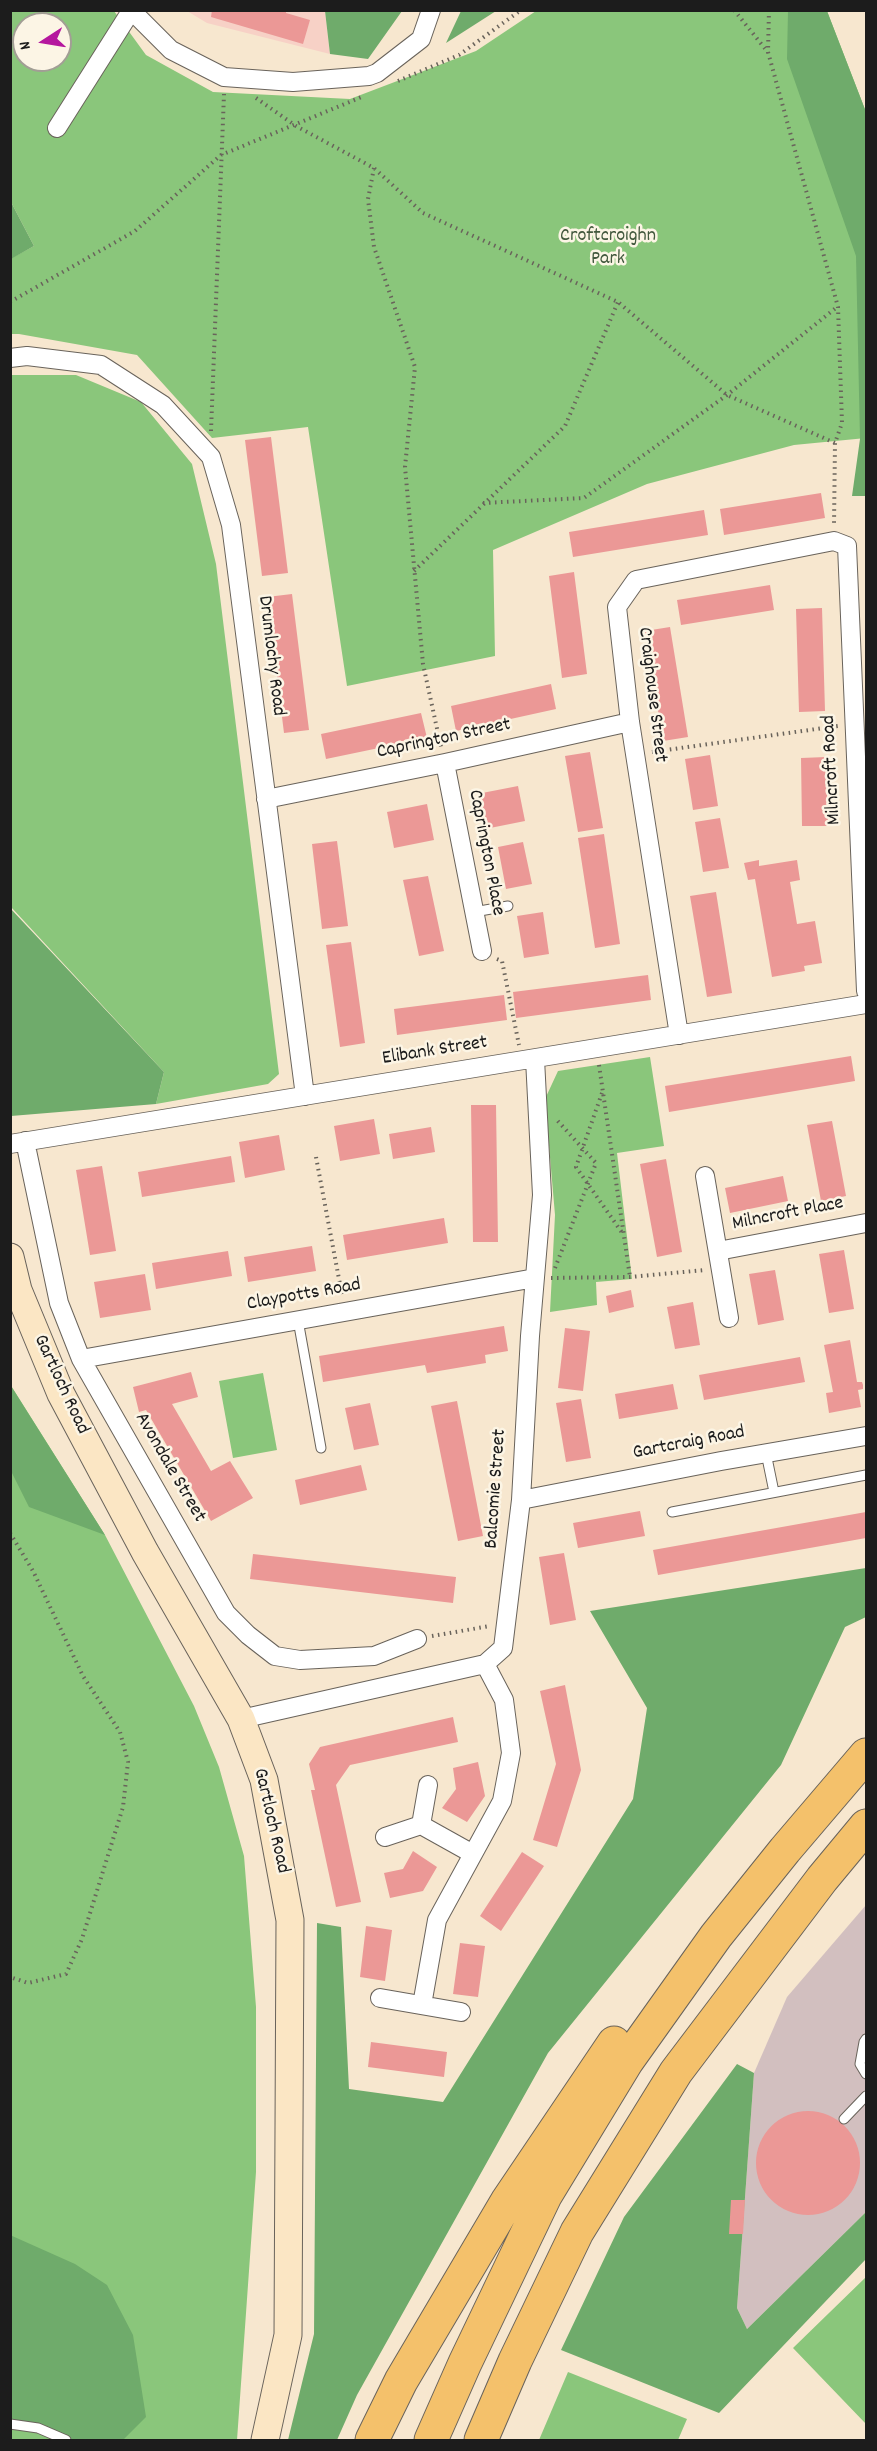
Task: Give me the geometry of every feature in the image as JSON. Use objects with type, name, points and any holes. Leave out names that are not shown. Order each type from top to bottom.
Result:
[{"type":"highway","points":[[431,2440],[465,2362],[545,2196],[627,2061],[716,1936],[785,1850],[867,1755]]},
{"type":"highway","points":[[481,2440],[515,2361],[577,2232],[670,2082],[815,1889],[867,1826]]},
{"type":"highway","points":[[372,2440],[401,2381],[508,2200],[610,2046],[716,1936]]},
{"type":"main road","name":"Gartloch Road","points":[[10,1257],[18,1290],[61,1394],[145,1552],[241,1719],[264,1780],[290,1920],[288,2335],[265,2440]]},
{"type":"street","points":[[57,128],[131,11],[171,50],[224,77],[293,82],[374,83],[377,73],[421,39],[431,10]]},
{"type":"street","name":"Drumlochy Road","points":[[10,358],[27,356],[101,365],[162,405],[211,457],[231,525],[305,1096]]},
{"type":"street","name":"Craighouse Street","points":[[679,1035],[634,754],[617,607],[636,580],[841,544]]},
{"type":"street","name":"Milncroft Road","points":[[841,544],[858,733],[867,991]]},
{"type":"street","name":"Caprington Street","points":[[266,799],[445,763],[630,722]]},
{"type":"street","name":"Caprington Place","points":[[445,763],[482,951]]},
{"type":"street","name":"Elibank Street","points":[[18,1142],[867,1004]]},
{"type":"street","name":"Balcomie Street","points":[[485,1664],[503,1648],[507,1624],[543,1278],[539,1102],[528,1060]]},
{"type":"street","name":"Avondale Street","points":[[18,1142],[59,1303],[81,1359],[226,1613],[248,1635],[275,1656],[300,1659],[374,1656],[417,1639]]},
{"type":"street","name":"Milncroft Place","points":[[705,1176],[729,1318]]},
{"type":"street","name":"Milncroft Place","points":[[719,1260],[867,1223]]},
{"type":"street","name":"Claypotts Road","points":[[81,1359],[543,1278]]},
{"type":"street","name":"Gartcraig Road","points":[[521,1500],[867,1436]]},
{"type":"street","points":[[374,1656],[379,1688]]},
{"type":"street","points":[[241,1719],[485,1664],[504,1700],[511,1753],[502,1801],[437,1920],[422,2006]]},
{"type":"street","points":[[421,1825],[428,1785]]},
{"type":"street","points":[[385,1837],[421,1825],[473,1854]]},
{"type":"street","points":[[380,1998],[461,2012]]},
{"type":"lane","points":[[474,912],[508,906]]},
{"type":"lane","points":[[298,1320],[321,1448]]},
{"type":"lane","points":[[766,1453],[774,1492]]},
{"type":"lane","points":[[672,1512],[867,1475]]},
{"type":"lane","points":[[867,2039],[864,2042],[860,2064],[867,2074]]},
{"type":"lane","points":[[844,2119],[867,2096]]},
{"type":"lane","points":[[10,2424],[38,2428],[66,2440]]},
{"type":"path","points":[[10,302],[135,231],[221,155],[296,126],[374,83],[459,55],[521,10]]},
{"type":"path","points":[[734,10],[768,52]]},
{"type":"path","points":[[769,10],[768,52],[838,307],[842,423],[835,443],[841,544]]},
{"type":"path","points":[[224,77],[296,126],[374,168],[423,213],[618,302],[727,396],[835,443]]},
{"type":"path","points":[[211,457],[224,77]]},
{"type":"path","points":[[374,168],[368,199],[374,247],[415,367],[405,467],[423,664],[445,763]]},
{"type":"path","points":[[414,571],[565,426],[618,302]]},
{"type":"path","points":[[483,503],[584,498],[727,396],[838,307]]},
{"type":"path","points":[[634,754],[858,733]]},
{"type":"path","points":[[482,951],[502,961],[528,1060]]},
{"type":"path","points":[[596,1048],[630,1277]]},
{"type":"path","points":[[603,1092],[576,1167],[624,1234]]},
{"type":"path","points":[[539,1102],[596,1163],[543,1278],[630,1277],[719,1260]]},
{"type":"path","points":[[316,1157],[345,1311]]},
{"type":"path","points":[[10,1533],[33,1570],[83,1676],[120,1732],[128,1762],[123,1807],[82,1939],[66,1974],[28,1983],[10,1977]]},
{"type":"path","points":[[417,1639],[507,1624]]},
{"type":"shaded area","points":[[187,11],[325,11],[330,54],[207,23]]},
{"type":"shaded area","points":[[866,1905],[866,2212],[747,2329],[737,2308],[754,2073],[787,1997]]},
{"type":"green space","points":[[325,10],[402,11],[368,59],[330,54]]},
{"type":"green space","name":"Croftcroighn Park","points":[[11,11],[114,11],[146,55],[213,92],[350,99],[476,51],[536,11],[827,11],[866,112],[866,438],[794,445],[647,484],[493,550],[495,656],[347,686],[308,427],[212,438],[137,355],[11,334],[10,259],[34,246],[11,202]]},
{"type":"green space","points":[[461,11],[496,11],[446,43]]},
{"type":"green space","points":[[788,11],[827,11],[866,112],[866,496],[852,496],[860,439],[856,256],[787,59]]},
{"type":"green space","points":[[11,202],[34,246],[10,259]]},
{"type":"green space","points":[[11,375],[76,375],[141,402],[192,464],[216,564],[279,1074],[268,1084],[156,1104],[164,1072],[11,907]]},
{"type":"green space","points":[[10,908],[164,1072],[156,1104],[11,1116]]},
{"type":"green space","points":[[650,1057],[664,1146],[617,1153],[632,1279],[596,1282],[597,1305],[550,1312],[555,1215],[545,1099],[558,1071]]},
{"type":"green space","points":[[263,1373],[277,1450],[233,1458],[219,1381]]},
{"type":"green space","points":[[10,1384],[105,1535],[194,1706],[219,1767],[244,1856],[256,2007],[256,2172],[237,2440],[11,2440]]},
{"type":"green space","points":[[10,1384],[105,1535],[29,1507],[11,1471]]},
{"type":"green space","points":[[866,1568],[866,1617],[845,1627],[781,1765],[548,2053],[357,2395],[337,2440],[288,2440],[314,2334],[317,1923],[341,1927],[349,2089],[443,2102],[633,1799],[647,1708],[590,1611]]},
{"type":"green space","points":[[737,2064],[754,2073],[737,2308],[747,2329],[866,2212],[866,2259],[719,2413],[561,2350],[624,2217]]},
{"type":"green space","points":[[10,2235],[75,2264],[107,2285],[133,2335],[146,2417],[123,2440],[66,2440],[11,2424]]},
{"type":"green space","points":[[866,2277],[866,2424],[793,2348]]},
{"type":"green space","points":[[568,2372],[687,2419],[678,2440],[539,2440]]},
{"type":"building","points":[[212,10],[286,10],[286,13],[310,20],[303,44],[211,17]]},
{"type":"building","points":[[271,437],[288,573],[262,576],[245,440]]},
{"type":"building","points":[[821,493],[825,518],[724,535],[720,509]]},
{"type":"building","points":[[704,510],[708,535],[573,557],[569,532]]},
{"type":"building","points":[[574,572],[587,674],[562,678],[549,576]]},
{"type":"building","points":[[770,585],[774,610],[681,625],[677,600]]},
{"type":"building","points":[[292,594],[309,730],[284,733],[267,597]]},
{"type":"building","points":[[822,608],[825,711],[799,712],[796,609]]},
{"type":"building","points":[[670,627],[688,737],[663,741],[645,631]]},
{"type":"building","points":[[551,684],[556,709],[456,731],[451,706]]},
{"type":"building","points":[[421,713],[427,738],[326,759],[321,734]]},
{"type":"building","points":[[590,752],[603,828],[578,832],[565,756]]},
{"type":"building","points":[[710,755],[718,806],[693,810],[685,759]]},
{"type":"building","points":[[826,757],[828,826],[802,826],[801,758]]},
{"type":"building","points":[[518,786],[525,821],[485,829],[477,794]]},
{"type":"building","points":[[427,804],[434,840],[394,848],[387,812]]},
{"type":"building","points":[[720,818],[729,868],[703,872],[695,822]]},
{"type":"building","points":[[604,834],[620,944],[595,948],[578,838]]},
{"type":"building","points":[[337,841],[348,926],[322,929],[312,844]]},
{"type":"building","points":[[523,842],[532,884],[506,889],[498,847]]},
{"type":"building","points":[[759,860],[759,866],[797,860],[800,880],[790,882],[797,924],[815,921],[822,963],[804,966],[805,971],[772,977],[755,879],[748,880],[744,863]]},
{"type":"building","points":[[428,876],[444,951],[419,956],[403,880]]},
{"type":"building","points":[[716,892],[732,993],[707,997],[690,896]]},
{"type":"building","points":[[543,912],[549,954],[524,958],[517,916]]},
{"type":"building","points":[[351,942],[365,1043],[340,1047],[326,945]]},
{"type":"building","points":[[648,975],[651,1000],[516,1018],[513,992]]},
{"type":"building","points":[[504,995],[507,1020],[397,1035],[394,1009]]},
{"type":"building","points":[[851,1056],[855,1081],[669,1112],[665,1086]]},
{"type":"building","points":[[471,1105],[496,1105],[498,1242],[473,1242]]},
{"type":"building","points":[[374,1119],[380,1154],[340,1161],[334,1126]]},
{"type":"building","points":[[832,1121],[846,1196],[821,1201],[807,1125]]},
{"type":"building","points":[[431,1127],[435,1152],[393,1159],[389,1134]]},
{"type":"building","points":[[279,1135],[285,1170],[245,1178],[239,1142]]},
{"type":"building","points":[[231,1156],[235,1182],[142,1197],[138,1172]]},
{"type":"building","points":[[666,1159],[682,1252],[657,1257],[640,1164]]},
{"type":"building","points":[[102,1166],[116,1251],[90,1255],[76,1170]]},
{"type":"building","points":[[783,1176],[788,1201],[730,1213],[725,1188]]},
{"type":"building","points":[[444,1218],[448,1243],[347,1260],[343,1235]]},
{"type":"building","points":[[312,1246],[316,1271],[248,1282],[244,1257]]},
{"type":"building","points":[[844,1250],[854,1309],[829,1313],[819,1254]]},
{"type":"building","points":[[228,1251],[232,1276],[156,1289],[152,1263]]},
{"type":"building","points":[[775,1270],[784,1320],[758,1325],[749,1274]]},
{"type":"building","points":[[145,1274],[151,1310],[100,1318],[94,1282]]},
{"type":"building","points":[[631,1290],[634,1307],[609,1313],[606,1296]]},
{"type":"building","points":[[693,1302],[700,1345],[675,1349],[667,1307]]},
{"type":"building","points":[[504,1326],[508,1351],[485,1355],[486,1363],[427,1373],[425,1365],[323,1382],[319,1356]]},
{"type":"building","points":[[565,1328],[590,1331],[583,1391],[558,1388]]},
{"type":"building","points":[[850,1340],[857,1382],[862,1382],[863,1385],[863,1389],[858,1390],[861,1407],[829,1413],[826,1393],[833,1392],[824,1345]]},
{"type":"building","points":[[800,1357],[805,1382],[704,1400],[699,1375]]},
{"type":"building","points":[[191,1372],[198,1397],[172,1404],[211,1471],[230,1461],[253,1498],[211,1521],[146,1410],[139,1412],[133,1387]]},
{"type":"building","points":[[673,1384],[678,1409],[619,1419],[615,1394]]},
{"type":"building","points":[[581,1399],[591,1458],[566,1462],[556,1403]]},
{"type":"building","points":[[457,1401],[483,1536],[458,1541],[431,1406]]},
{"type":"building","points":[[370,1403],[379,1445],[354,1450],[345,1408]]},
{"type":"building","points":[[361,1465],[367,1490],[300,1505],[295,1480]]},
{"type":"building","points":[[640,1511],[645,1536],[578,1548],[573,1523]]},
{"type":"building","points":[[866,1512],[866,1538],[658,1575],[653,1550]]},
{"type":"building","points":[[564,1553],[576,1620],[550,1625],[539,1557]]},
{"type":"building","points":[[253,1554],[456,1577],[453,1603],[250,1579]]},
{"type":"building","points":[[565,1685],[581,1770],[557,1847],[533,1840],[556,1764],[540,1691]]},
{"type":"building","points":[[453,1717],[458,1742],[350,1765],[336,1785],[361,1902],[336,1907],[311,1790],[315,1790],[309,1764],[320,1747]]},
{"type":"building","points":[[478,1762],[485,1796],[467,1822],[442,1808],[456,1789],[453,1768]]},
{"type":"building","points":[[413,1851],[437,1867],[423,1891],[390,1898],[384,1873],[403,1869]]},
{"type":"building","points":[[522,1852],[544,1866],[501,1931],[480,1916]]},
{"type":"building","points":[[366,1926],[392,1930],[385,1981],[360,1977]]},
{"type":"building","points":[[460,1943],[485,1946],[478,1997],[453,1994]]},
{"type":"building","points":[[371,2042],[447,2052],[444,2077],[368,2067]]},
{"type":"building","points":[[808,2111],[828,2115],[845,2126],[856,2143],[860,2163],[856,2183],[845,2200],[828,2211],[808,2215],[788,2211],[771,2200],[760,2183],[756,2163],[760,2143],[771,2126],[788,2115]]},
{"type":"building","points":[[731,2200],[745,2200],[743,2234],[729,2234]]}]
